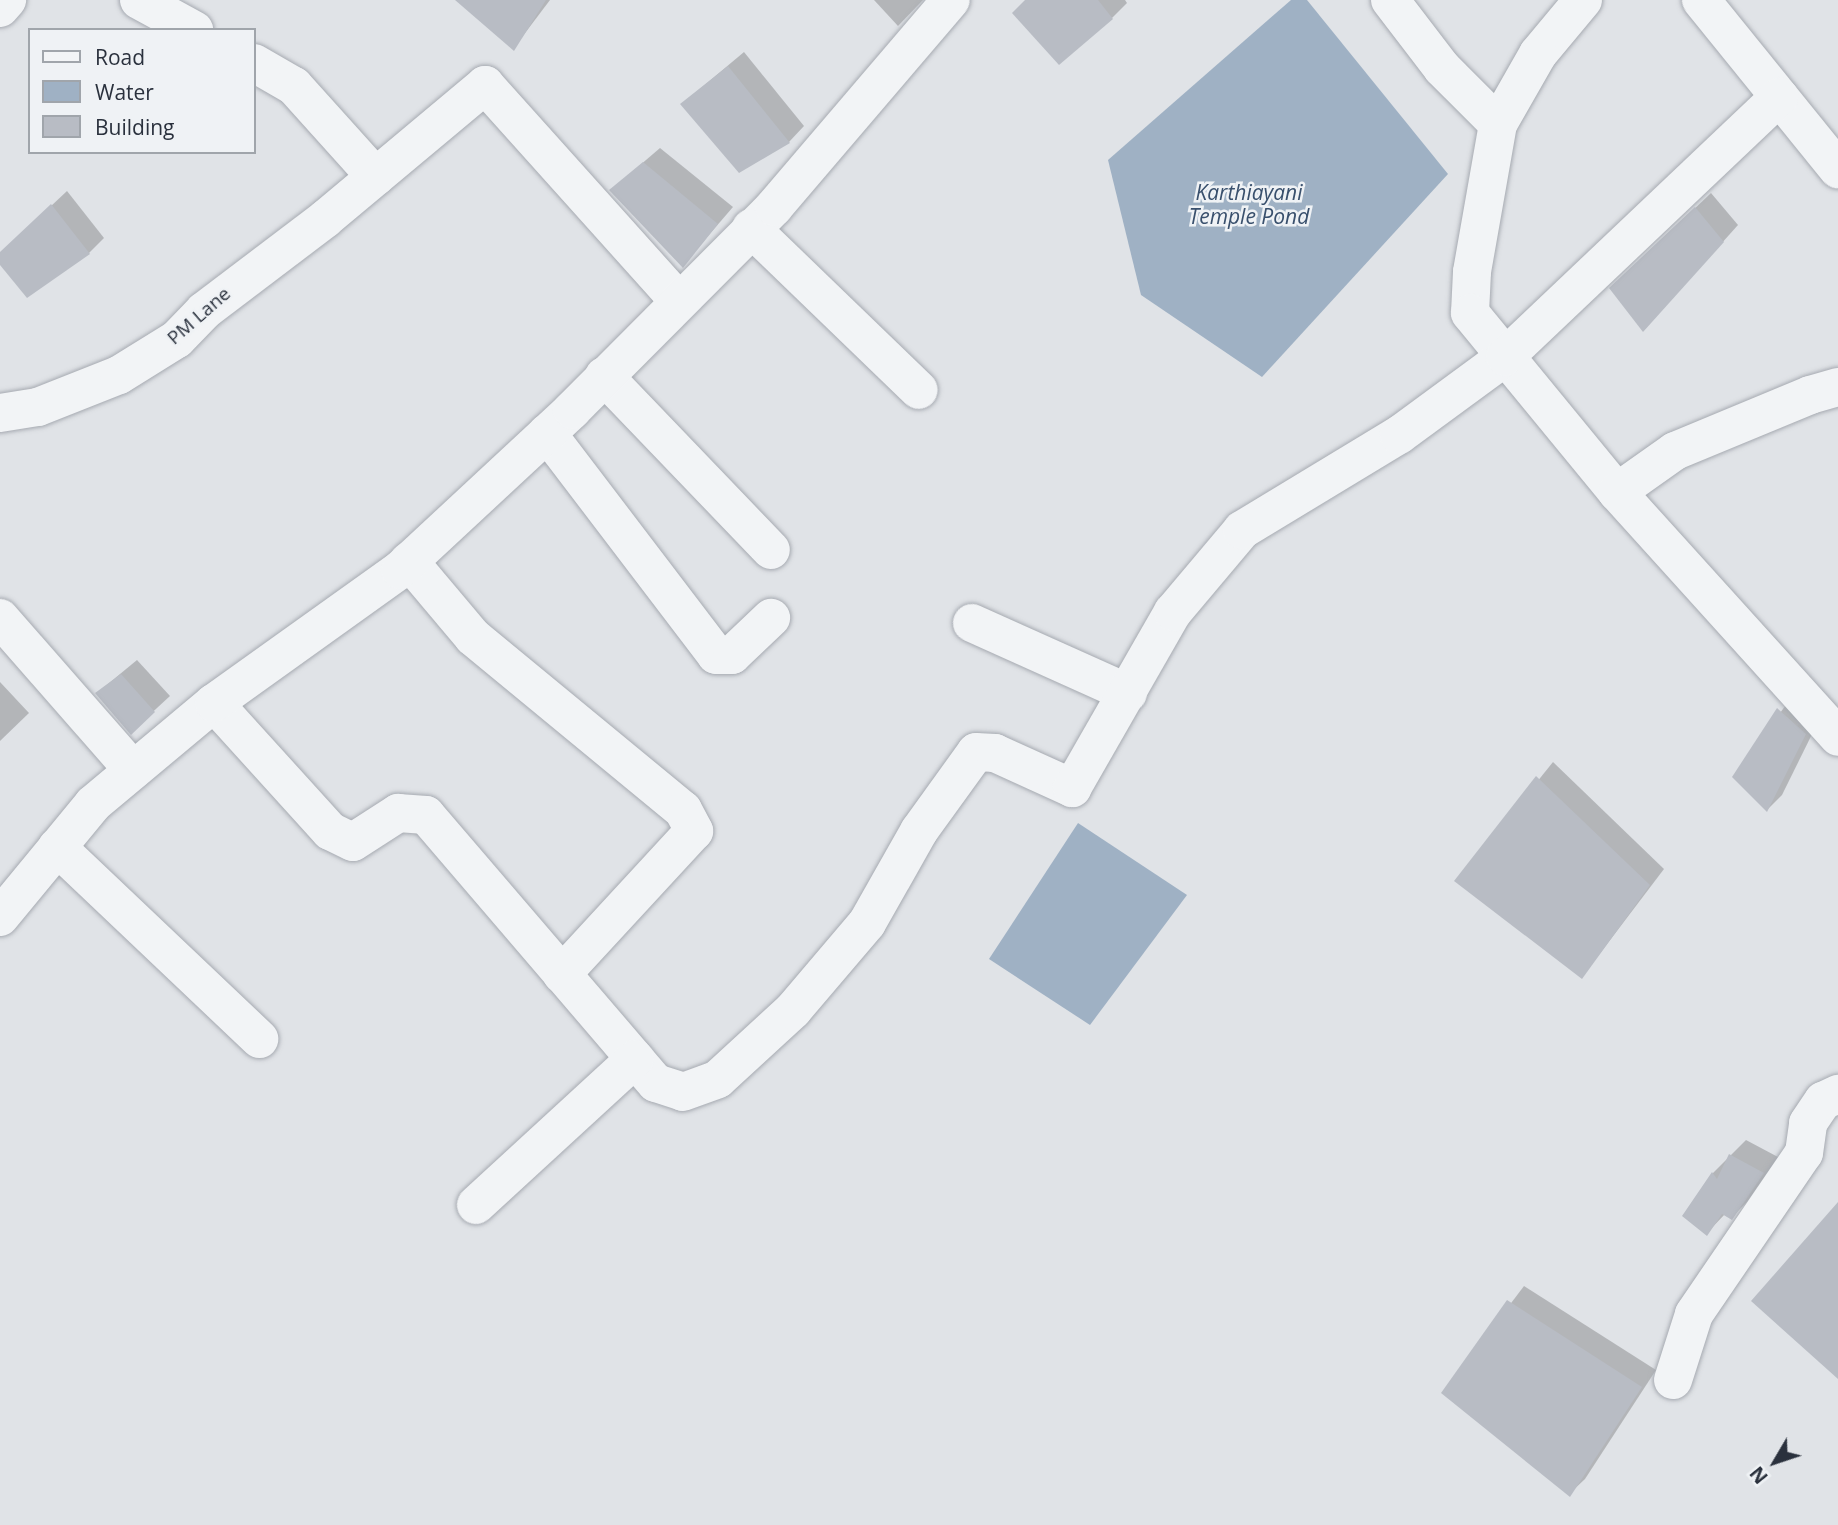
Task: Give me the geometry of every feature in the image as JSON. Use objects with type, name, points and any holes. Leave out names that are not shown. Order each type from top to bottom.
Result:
[{"type":"street","points":[[0,8],[7,0]]},
{"type":"street","points":[[0,917],[93,804],[214,703],[409,561],[547,433],[751,228],[951,0]]},
{"type":"street","points":[[1390,0],[1443,68],[1499,124]]},
{"type":"street","points":[[1583,0],[1538,54],[1499,124],[1472,272],[1470,313],[1617,492],[1838,737]]},
{"type":"street","points":[[1701,0],[1838,169]]},
{"type":"street","points":[[146,2],[191,28]]},
{"type":"street","points":[[256,64],[294,86],[376,177]]},
{"type":"street","name":"PM Lane","points":[[0,413],[38,407],[119,375],[177,339],[204,311],[376,177],[485,85],[678,300]]},
{"type":"street","points":[[214,703],[330,831],[353,842],[398,813],[426,815],[656,1083],[683,1092],[718,1079],[793,1010],[867,923],[919,831],[976,752],[995,753],[1072,788],[1173,612],[1242,530],[1399,435],[1505,357],[1780,97]]},
{"type":"street","points":[[751,228],[919,390]]},
{"type":"street","points":[[604,376],[771,550]]},
{"type":"street","points":[[1617,492],[1675,451],[1810,394],[1838,387]]},
{"type":"street","points":[[547,433],[716,655],[732,655],[771,618]]},
{"type":"street","points":[[409,561],[473,637],[683,810],[694,831],[562,974]]},
{"type":"street","points":[[0,618],[133,770]]},
{"type":"street","points":[[972,624],[1128,693]]},
{"type":"street","points":[[57,847],[259,1039]]},
{"type":"street","points":[[476,1205],[635,1059]]},
{"type":"street","points":[[1673,1380],[1694,1314],[1804,1153],[1808,1123],[1824,1101],[1838,1094]]},
{"type":"water","name":"Karthiayani Temple Pond","points":[[1291,0],[1307,0],[1448,174],[1262,377],[1141,295],[1108,160]]},
{"type":"water","points":[[1078,823],[1187,895],[1090,1025],[989,959]]},
{"type":"building","points":[[455,0],[546,0],[514,51]]},
{"type":"building","points":[[1025,0],[1098,0],[1113,19],[1059,65],[1012,13]]},
{"type":"building","points":[[728,66],[790,143],[739,173],[680,104]]},
{"type":"building","points":[[643,162],[718,224],[683,268],[609,190]]},
{"type":"building","points":[[51,204],[90,254],[27,298],[0,265],[0,252]]},
{"type":"building","points":[[1695,207],[1724,242],[1643,332],[1609,288]]},
{"type":"building","points":[[121,674],[155,712],[131,735],[95,693]]},
{"type":"building","points":[[1777,708],[1806,734],[1767,812],[1732,777]]},
{"type":"building","points":[[1536,776],[1650,885],[1582,979],[1454,881]]},
{"type":"building","points":[[1729,1154],[1764,1173],[1732,1220],[1722,1214],[1707,1236],[1682,1216],[1712,1172],[1717,1179]]},
{"type":"building","points":[[1838,1202],[1838,1379],[1751,1301]]},
{"type":"building","points":[[1507,1300],[1642,1387],[1570,1497],[1441,1393]]}]
